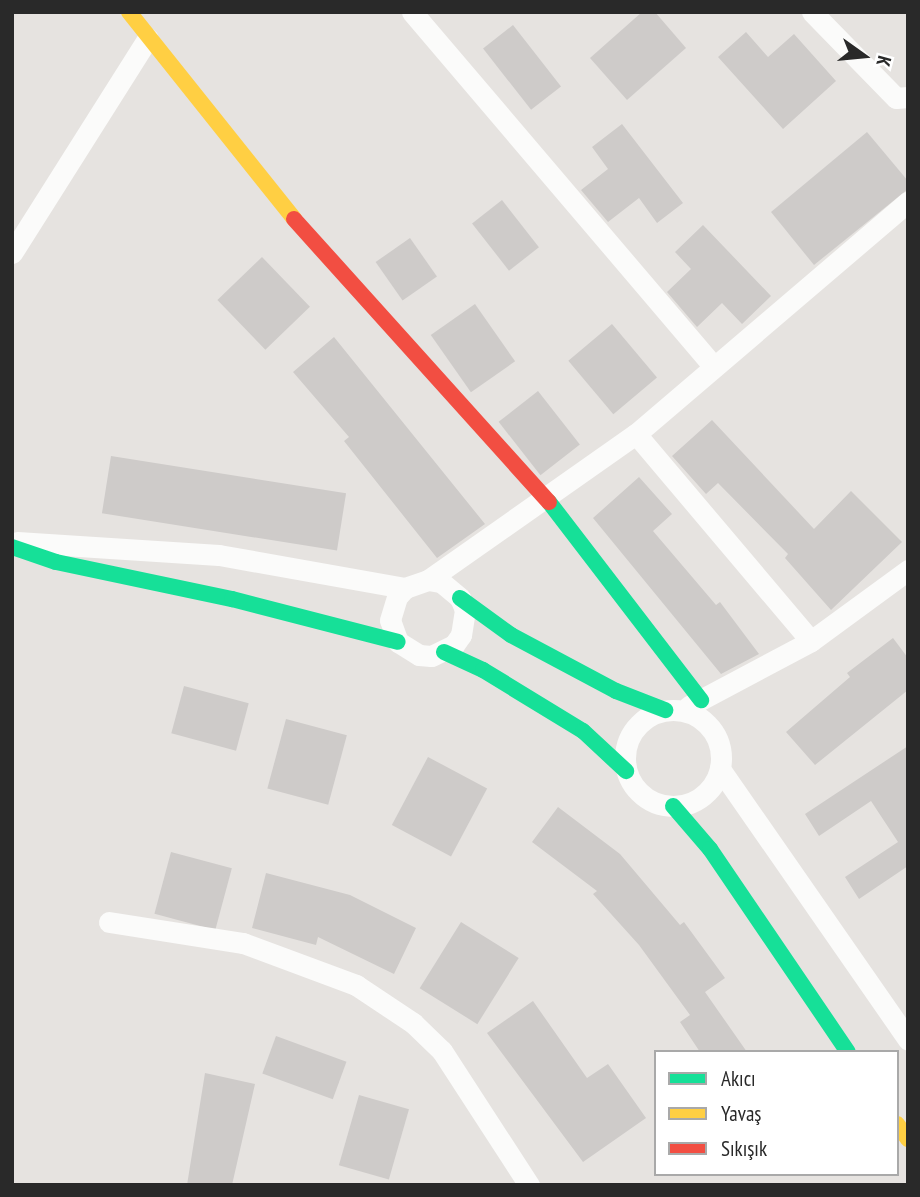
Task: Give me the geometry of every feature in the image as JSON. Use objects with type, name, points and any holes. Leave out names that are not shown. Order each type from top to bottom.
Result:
[{"type":"main road","points":[[129,12],[318,249],[564,518],[701,700]]},
{"type":"main road","points":[[12,547],[56,562],[232,599],[398,642]]},
{"type":"main road","points":[[460,598],[511,635],[616,691],[673,710]]},
{"type":"main road","points":[[444,652],[483,670],[583,731],[626,771]]},
{"type":"main road","points":[[673,806],[710,849],[847,1050]]},
{"type":"street","points":[[412,12],[714,367]]},
{"type":"street","points":[[812,12],[904,102]]},
{"type":"street","points":[[12,253],[148,38]]},
{"type":"street","points":[[428,580],[440,582],[460,598],[465,610],[461,635],[444,652],[419,655],[398,642],[390,620],[397,597],[405,588],[428,580],[636,434],[908,202]]},
{"type":"street","points":[[636,434],[811,641]]},
{"type":"street","points":[[12,541],[219,555],[405,588]]},
{"type":"street","points":[[673,710],[709,725],[721,753],[720,769],[703,796],[673,806],[644,797],[626,771],[628,739],[650,715],[701,700],[811,641],[908,570]]},
{"type":"street","points":[[720,769],[908,1040]]},
{"type":"street","points":[[109,922],[243,943],[356,985],[413,1023],[442,1051],[529,1185]]},
{"type":"building","points":[[642,12],[655,12],[686,48],[627,100],[590,58]]},
{"type":"building","points":[[513,25],[561,86],[531,110],[483,48]]},
{"type":"building","points":[[746,32],[768,57],[794,34],[836,81],[783,129],[718,57]]},
{"type":"building","points":[[622,124],[683,203],[657,223],[639,198],[608,222],[581,190],[608,169],[592,147]]},
{"type":"building","points":[[867,132],[908,181],[908,189],[814,265],[771,212]]},
{"type":"building","points":[[502,200],[539,247],[509,271],[472,223]]},
{"type":"building","points":[[703,225],[771,296],[742,324],[722,303],[697,327],[667,292],[691,269],[675,252]]},
{"type":"building","points":[[410,238],[437,277],[403,301],[376,262]]},
{"type":"building","points":[[262,257],[310,307],[265,350],[217,300]]},
{"type":"building","points":[[475,304],[515,361],[471,392],[431,335]]},
{"type":"building","points":[[612,324],[657,378],[613,414],[568,361]]},
{"type":"building","points":[[334,337],[485,524],[437,558],[344,441],[349,437],[293,372]]},
{"type":"building","points":[[538,391],[580,445],[540,475],[499,422]]},
{"type":"building","points":[[712,420],[814,529],[851,491],[902,542],[831,610],[785,558],[788,554],[718,483],[706,494],[672,456]]},
{"type":"building","points":[[111,456],[346,493],[337,551],[102,513]]},
{"type":"building","points":[[639,477],[672,514],[653,531],[716,605],[720,602],[759,654],[721,674],[593,518]]},
{"type":"building","points":[[893,638],[908,658],[908,690],[815,765],[786,732],[850,677],[847,673]]},
{"type":"building","points":[[184,686],[249,703],[236,751],[171,733]]},
{"type":"building","points":[[286,719],[347,735],[328,805],[267,789]]},
{"type":"building","points":[[908,746],[908,866],[859,899],[845,877],[898,842],[871,801],[819,836],[805,814]]},
{"type":"building","points":[[428,757],[487,788],[451,856],[392,825]]},
{"type":"building","points":[[558,807],[620,854],[680,925],[684,922],[725,978],[705,992],[746,1050],[699,1050],[680,1022],[690,1015],[639,945],[593,894],[597,891],[532,842]]},
{"type":"building","points":[[171,852],[232,868],[215,930],[154,914]]},
{"type":"building","points":[[266,873],[350,895],[416,928],[394,974],[318,937],[316,945],[252,928]]},
{"type":"building","points":[[461,922],[519,958],[477,1024],[420,988]]},
{"type":"building","points":[[533,1001],[587,1078],[608,1064],[646,1118],[583,1162],[487,1033]]},
{"type":"building","points":[[276,1036],[346,1062],[333,1099],[262,1074]]},
{"type":"building","points":[[205,1073],[255,1084],[232,1185],[187,1185]]},
{"type":"building","points":[[359,1095],[409,1109],[389,1180],[339,1165]]},
{"type":"traffic: fast","points":[[549,502],[701,700]]},
{"type":"traffic: fast","points":[[12,547],[56,562],[232,599],[398,642]]},
{"type":"traffic: fast","points":[[460,598],[511,635],[616,691],[665,710]]},
{"type":"traffic: fast","points":[[444,652],[483,670],[583,731],[626,771]]},
{"type":"traffic: fast","points":[[673,806],[710,849],[847,1050]]},
{"type":"traffic: slow","points":[[129,12],[294,219]]},
{"type":"traffic: slow","points":[[899,1127],[908,1139]]},
{"type":"traffic: jam","points":[[294,219],[549,502]]}]
